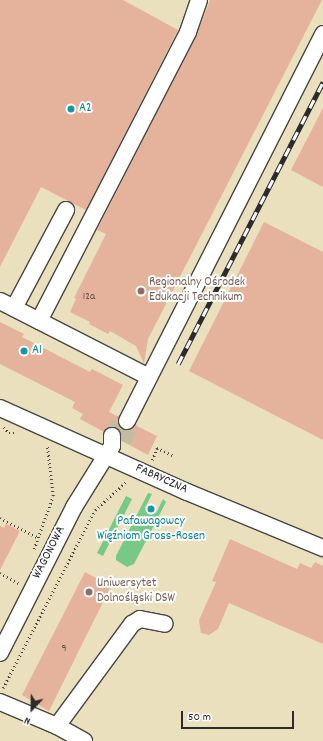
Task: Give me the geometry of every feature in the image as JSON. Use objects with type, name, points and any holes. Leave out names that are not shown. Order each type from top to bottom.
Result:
[{"type":"street","points":[[39,321],[188,32],[199,0]]},
{"type":"street","points":[[127,421],[323,34]]},
{"type":"street","points":[[66,210],[7,305],[149,377]]},
{"type":"street","name":"FABRYCZNA","points":[[0,408],[113,445],[149,474],[323,548]]},
{"type":"street","name":"WAGONOWA","points":[[0,653],[74,507],[113,445]]},
{"type":"street","points":[[57,726],[132,624],[140,619],[165,624]]},
{"type":"street","points":[[0,702],[57,726],[84,741]]},
{"type":"path","points":[[5,428],[9,433],[20,432]]},
{"type":"path","points":[[33,551],[53,496],[47,445],[43,443]]},
{"type":"path","points":[[149,474],[157,448],[174,456]]},
{"type":"path","points":[[0,693],[95,510],[129,479]]},
{"type":"path","points":[[0,518],[37,537]]},
{"type":"path","points":[[0,573],[21,584]]},
{"type":"path","points":[[18,590],[24,578]]},
{"type":"green space","points":[[148,493],[152,494],[145,508],[156,513],[163,499],[166,502],[134,564],[127,567],[116,560],[116,556]]},
{"type":"green space","points":[[126,496],[132,499],[103,556],[97,553]]},
{"type":"building","name":"A2","points":[[0,0],[123,0],[178,30],[86,210],[41,187],[0,267]]},
{"type":"building","points":[[210,0],[322,0],[148,339],[144,364],[136,346],[110,331],[108,334],[89,324],[90,322],[70,312],[76,299],[74,298],[106,234],[97,230],[196,36]]},
{"type":"building","points":[[323,108],[323,187],[291,170]]},
{"type":"building","points":[[264,222],[323,252],[323,440],[189,371]]},
{"type":"building","points":[[0,322],[24,334],[22,337],[90,372],[92,369],[123,385],[109,412],[119,417],[118,422],[122,429],[128,430],[135,425],[157,436],[148,455],[122,441],[120,432],[116,428],[108,428],[104,432],[80,419],[83,414],[72,408],[75,402],[0,364]]},
{"type":"building","points":[[6,524],[20,531],[0,570],[0,526],[4,528]]},
{"type":"building","points":[[230,539],[297,569],[300,563],[311,568],[315,562],[323,566],[323,644],[229,603],[218,629],[209,635],[201,633],[199,620],[216,582],[212,581]]},
{"type":"building","points":[[85,572],[111,586],[49,711],[22,695]]},
{"type":"tunnel","points":[[112,436],[119,424],[127,421],[129,429],[123,442]]},
{"type":"railway","points":[[178,364],[323,82]]},
{"type":"place","name":"A2","points":[[71,109]]},
{"type":"place","name":"Regionalny Ośrodek Edukacji Technikum","points":[[141,291]]},
{"type":"place","name":"A1","points":[[24,351]]},
{"type":"place","name":"Pafawagowcy Więźniom Gross-Rosen","points":[[151,509]]},
{"type":"place","name":"Uniwersytet Dolnośląski DSW","points":[[89,592]]}]
